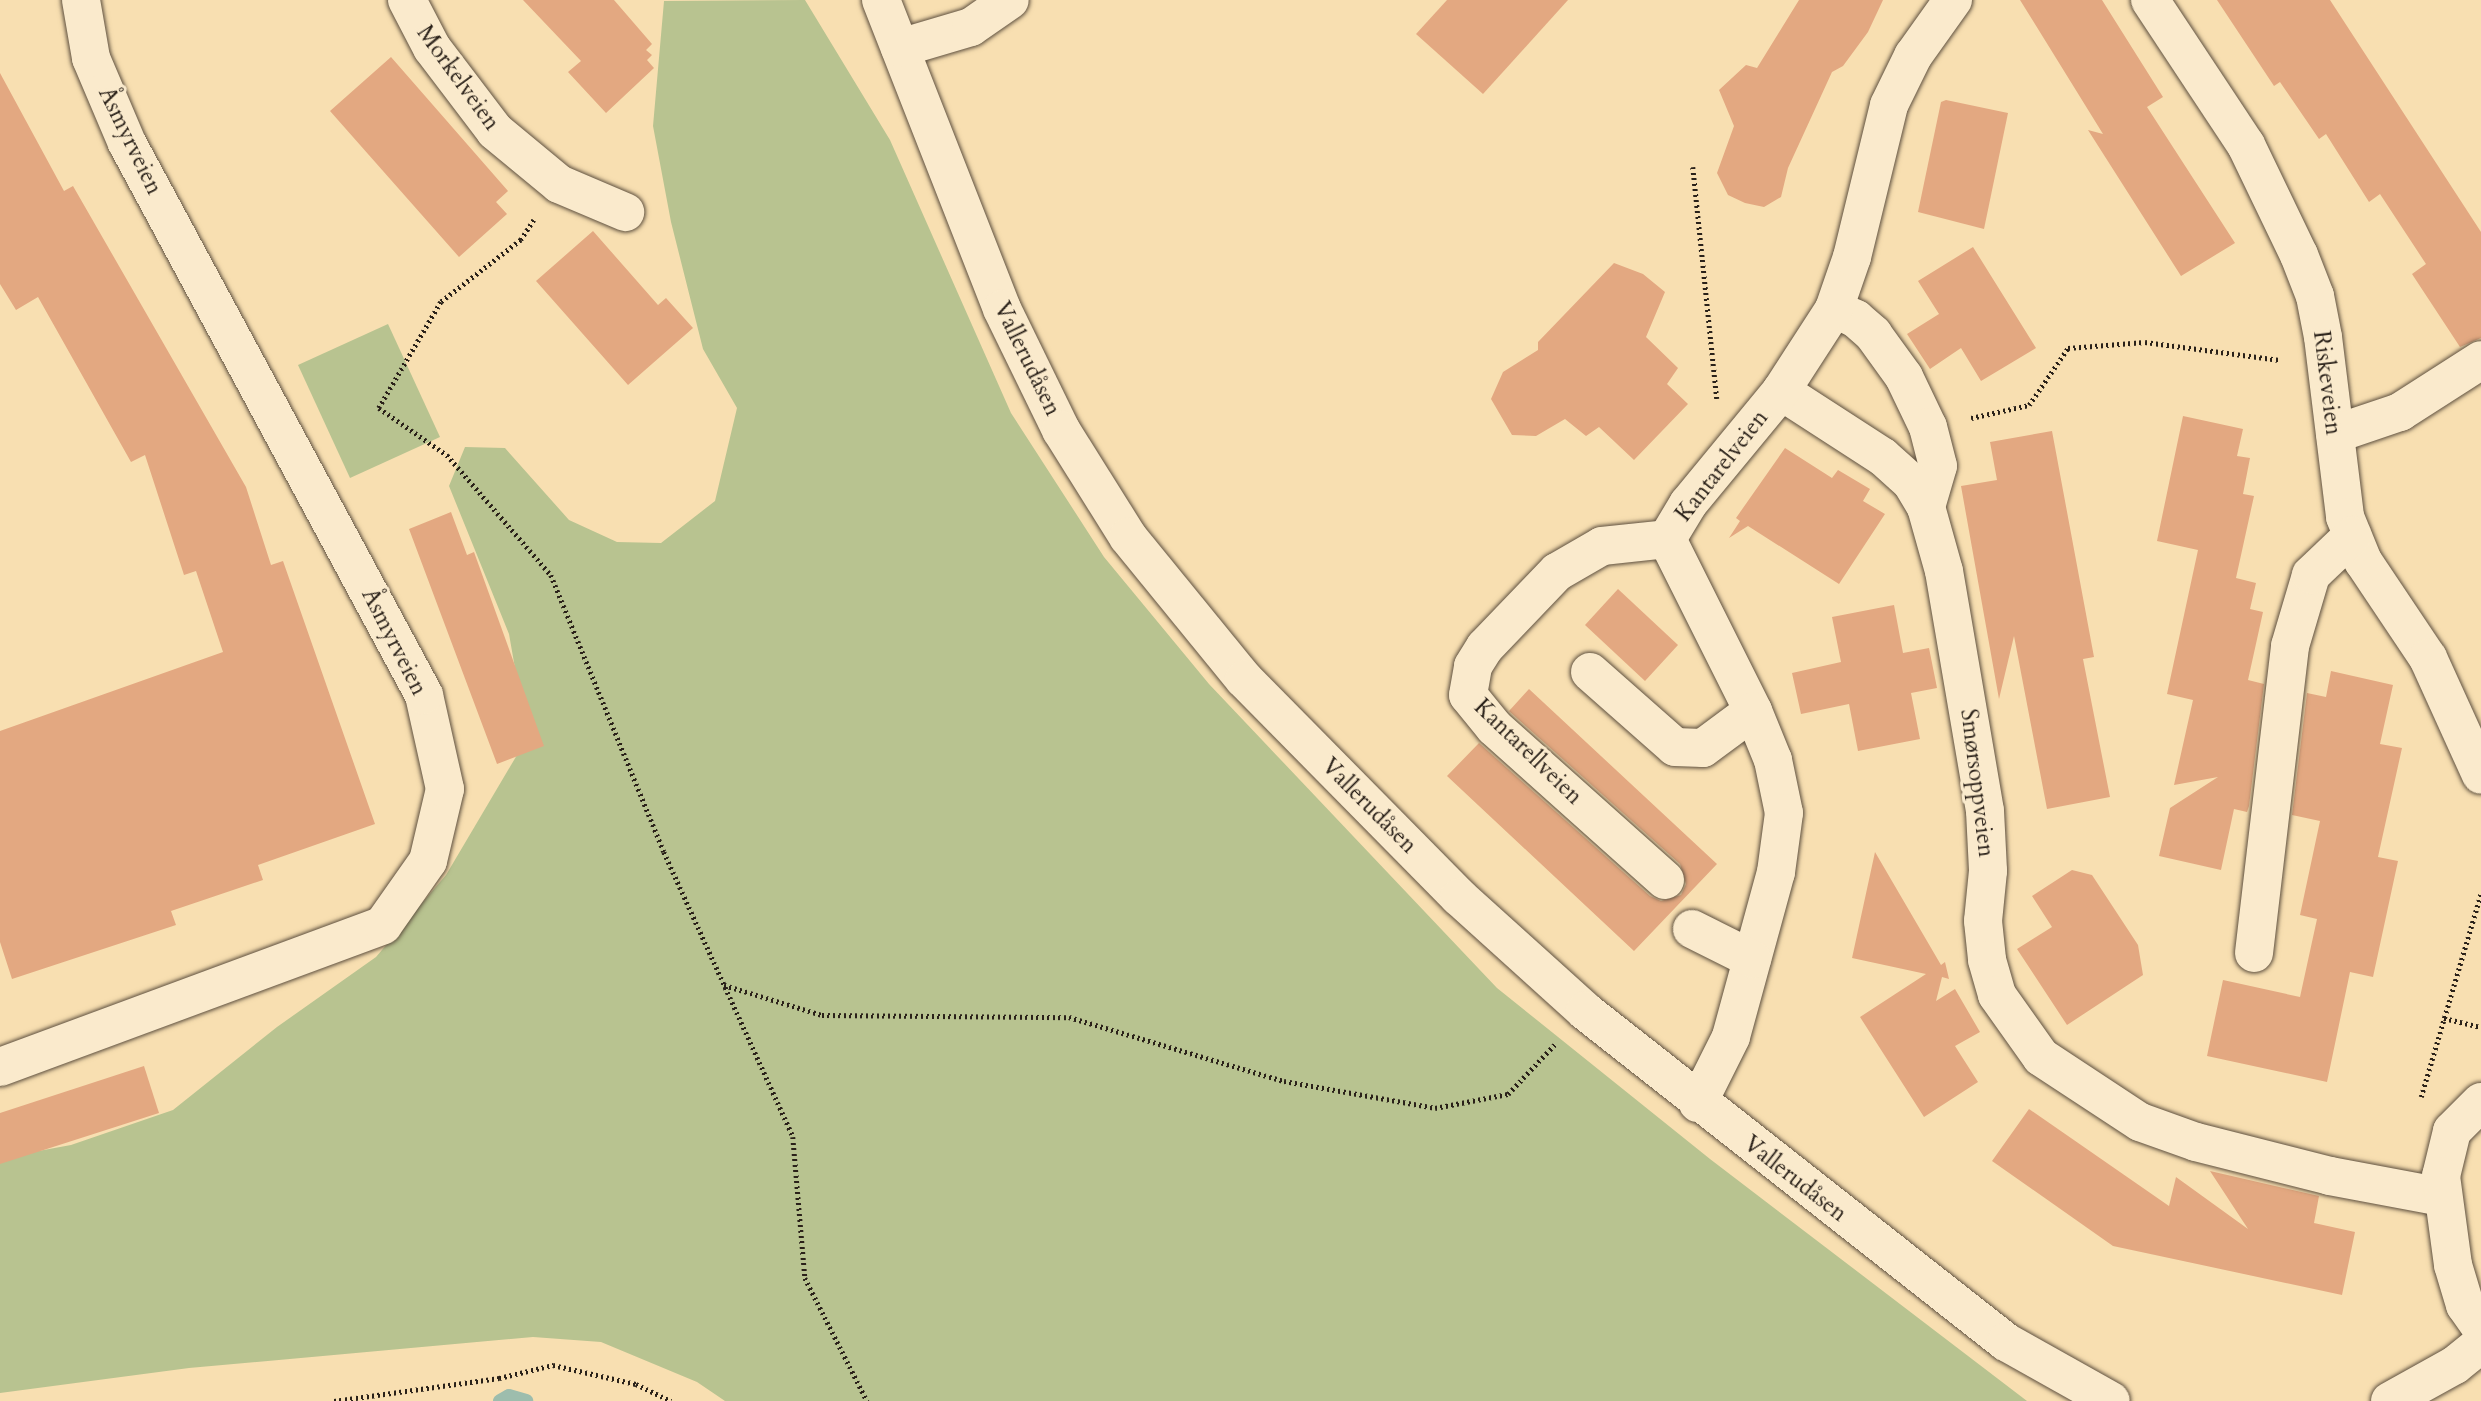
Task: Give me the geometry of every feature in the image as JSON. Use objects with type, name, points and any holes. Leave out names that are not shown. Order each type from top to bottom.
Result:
[{"type":"street","name":"Åsmyrveien","points":[[0,1067],[383,925],[428,861],[445,789],[424,695],[127,144],[91,58],[81,0]]},
{"type":"street","name":"Morkelveien","points":[[407,0],[432,48],[495,131],[559,184],[625,212]]},
{"type":"street","name":"Vallerudåsen","points":[[881,0],[1002,309],[1074,454],[1128,537],[1244,679],[1515,951],[1585,1011],[1698,1103],[2006,1342],[2111,1401]]},
{"type":"street","points":[[900,48],[971,27],[1010,0]]},
{"type":"street","name":"Kantarelveien","points":[[1698,1103],[1731,1037],[1776,872],[1784,813],[1776,769],[1753,712],[1667,539],[1723,459],[1781,391],[1834,309],[1852,257],[1889,105],[1913,55],[1953,0]]},
{"type":"street","name":"Riskeveien","points":[[2150,0],[2246,145],[2315,296],[2326,359],[2339,493],[2352,536],[2380,589],[2428,658],[2481,775]]},
{"type":"street","points":[[1834,309],[1856,318],[1873,334],[1905,377],[1928,427],[1938,467],[1926,507]]},
{"type":"street","points":[[2335,434],[2400,412],[2481,360]]},
{"type":"street","name":"Smørsoppveien","points":[[1781,391],[1884,457],[1911,482],[1926,507],[1944,571],[1985,811],[1988,871],[1983,921],[1987,960],[1997,995],[2012,1022],[2041,1057],[2140,1122],[2258,1159],[2442,1197]]},
{"type":"street","points":[[2254,953],[2290,646],[2311,575],[2352,536]]},
{"type":"street","name":"Kantarellveien","points":[[1665,880],[1494,727],[1468,695],[1473,666],[1485,647],[1556,572],[1602,546],[1667,539]]},
{"type":"street","points":[[1590,672],[1675,747],[1703,748],[1753,712]]},
{"type":"street","points":[[1692,929],[1752,959]]},
{"type":"street","points":[[2481,1102],[2452,1131],[2443,1157],[2442,1197],[2453,1265],[2465,1306],[2481,1328]]},
{"type":"street","points":[[2390,1401],[2455,1365],[2481,1344]]},
{"type":"path","points":[[1693,167],[1723,459]]},
{"type":"path","points":[[521,240],[441,302],[379,408],[447,455],[551,575],[664,852],[793,1137],[805,1278],[867,1401]]},
{"type":"path","points":[[1928,427],[2029,405],[2068,348],[2146,342],[2265,360],[2326,359]]},
{"type":"path","points":[[2418,1107],[2481,893]]},
{"type":"path","points":[[724,985],[822,1015],[1069,1017],[1284,1081],[1435,1108],[1508,1094],[1585,1011]]},
{"type":"path","points":[[2444,1018],[2480,1027]]},
{"type":"path","points":[[334,1401],[499,1378],[553,1365],[636,1384],[671,1401]]},
{"type":"green space","points":[[805,0],[890,140],[1011,413],[1104,557],[1209,684],[1497,988],[1710,1159],[2027,1401],[725,1401],[697,1382],[601,1342],[533,1337],[189,1368],[0,1393],[0,1158],[71,1145],[173,1110],[277,1027],[376,957],[446,875],[517,755],[523,714],[509,634],[449,486],[465,447],[505,448],[569,520],[617,542],[661,543],[715,501],[737,408],[703,349],[671,222],[653,126],[664,1]]},
{"type":"green space","points":[[388,324],[440,437],[350,478],[298,365]]},
{"type":"building","points":[[523,0],[614,0],[652,44],[646,50],[652,55],[647,60],[654,68],[606,113],[568,72],[581,61]]},
{"type":"building","points":[[1447,0],[1568,0],[1483,94],[1416,34]]},
{"type":"building","points":[[1799,0],[1883,0],[1868,32],[1843,66],[1832,72],[1788,168],[1781,197],[1764,207],[1745,203],[1728,195],[1717,173],[1734,126],[1719,90],[1746,65],[1757,68]]},
{"type":"building","points":[[2020,0],[2102,0],[2163,97],[2147,107],[2235,243],[2181,276],[2088,130],[2103,134]]},
{"type":"building","points":[[2217,0],[2330,0],[2481,232],[2481,338],[2460,347],[2412,274],[2426,264],[2380,194],[2369,202],[2326,134],[2319,139],[2280,82],[2274,86]]},
{"type":"building","points":[[391,57],[508,191],[496,202],[507,214],[459,257],[330,111]]},
{"type":"building","points":[[0,73],[64,191],[73,186],[246,487],[271,565],[283,561],[375,824],[258,865],[263,880],[171,911],[176,925],[12,979],[0,942],[0,731],[223,652],[196,571],[184,575],[145,455],[131,462],[38,297],[16,310],[0,284]]},
{"type":"building","points":[[1946,100],[2008,113],[1984,229],[1918,212],[1941,102]]},
{"type":"building","points":[[593,231],[658,305],[666,298],[693,328],[628,385],[536,281]]},
{"type":"building","points":[[1973,247],[2036,348],[1981,381],[1961,348],[1930,369],[1907,334],[1939,314],[1918,281]]},
{"type":"building","points":[[1614,263],[1643,274],[1665,292],[1646,337],[1678,368],[1667,384],[1688,404],[1634,460],[1599,427],[1586,436],[1565,419],[1536,436],[1512,435],[1491,399],[1503,372],[1538,350],[1538,342]]},
{"type":"building","points":[[2183,416],[2243,429],[2237,456],[2250,458],[2243,494],[2254,496],[2236,578],[2256,583],[2250,609],[2263,612],[2248,680],[2264,684],[2249,806],[2247,812],[2234,809],[2221,870],[2159,856],[2170,808],[2218,777],[2174,785],[2193,700],[2167,694],[2198,550],[2157,541]]},
{"type":"building","points":[[2052,431],[2094,657],[2083,659],[2110,797],[2047,809],[2014,636],[1999,699],[1961,486],[1997,480],[1990,442]]},
{"type":"building","points":[[1785,448],[1832,478],[1838,470],[1870,489],[1863,501],[1885,514],[1839,584],[1748,526],[1729,538],[1740,521],[1736,518]]},
{"type":"building","points":[[451,512],[467,555],[474,552],[544,746],[497,764],[409,529]]},
{"type":"building","points":[[1618,589],[1678,645],[1645,681],[1585,625]]},
{"type":"building","points":[[1894,605],[1903,653],[1929,648],[1937,688],[1911,693],[1920,739],[1858,751],[1849,704],[1801,714],[1792,673],[1841,662],[1832,617]]},
{"type":"building","points":[[2331,671],[2393,685],[2380,744],[2402,748],[2378,857],[2398,861],[2373,977],[2350,972],[2327,1082],[2207,1056],[2223,980],[2300,997],[2317,919],[2300,915],[2320,821],[2292,815],[2307,693],[2326,697]]},
{"type":"building","points":[[1529,689],[1717,864],[1634,951],[1447,776],[1479,743],[1650,896],[1661,901],[1681,895],[1686,884],[1680,864],[1509,711]]},
{"type":"building","points":[[1875,852],[1941,965],[1945,962],[1949,979],[1942,977],[1936,1001],[1955,989],[1980,1032],[1955,1046],[1978,1082],[1924,1117],[1860,1017],[1926,974],[1852,958]]},
{"type":"building","points":[[2072,870],[2092,875],[2138,945],[2143,975],[2067,1025],[2017,949],[2052,927],[2032,896]]},
{"type":"building","points":[[144,1066],[159,1113],[0,1164],[0,1113]]},
{"type":"building","points":[[2029,1109],[2169,1206],[2176,1177],[2248,1229],[2210,1171],[2319,1196],[2314,1223],[2355,1232],[2342,1295],[2113,1246],[1992,1161]]},
{"type":"waterway","points":[[500,1401],[509,1396],[526,1401]]}]
